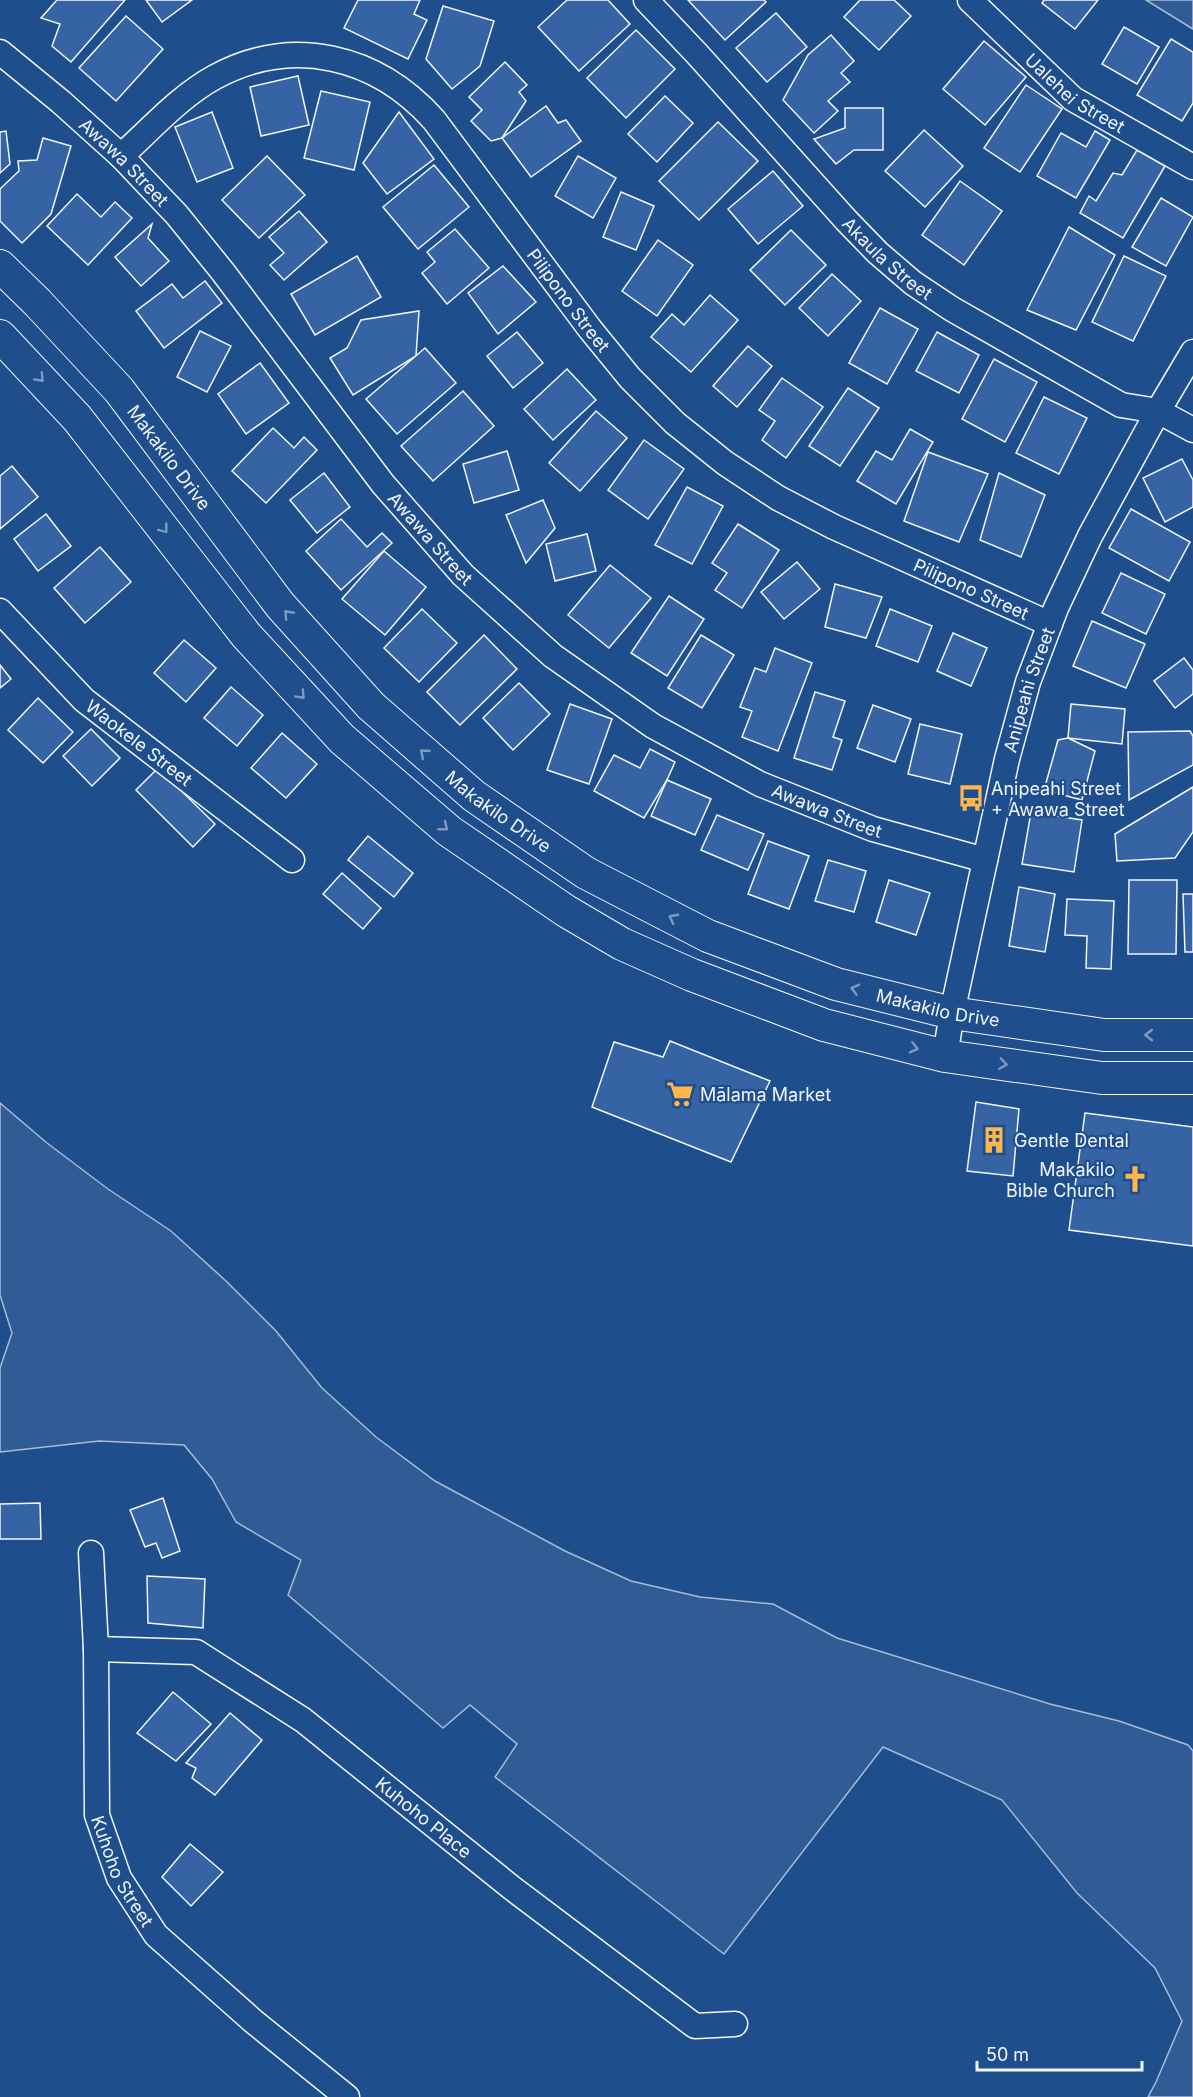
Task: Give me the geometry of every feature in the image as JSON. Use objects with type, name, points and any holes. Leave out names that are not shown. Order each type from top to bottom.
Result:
[{"type":"main road","name":"Makakilo Drive","points":[[0,266],[119,390],[280,605],[371,706],[474,796],[586,873],[708,936],[836,984],[952,1013],[1104,1035],[1193,1035]]},
{"type":"main road","points":[[0,336],[77,418],[246,635],[342,739],[449,831],[566,910],[622,944],[702,980],[824,1026],[945,1056],[1102,1078],[1193,1078]]},
{"type":"street","name":"Akaula Street","points":[[646,0],[699,55],[846,220],[878,253],[913,283],[952,309],[1121,405],[1158,411],[1193,430]]},
{"type":"street","name":"Ualehei Street","points":[[970,0],[1073,99],[1193,167]]},
{"type":"street","name":"Awawa Street","points":[[0,52],[61,102],[121,156],[201,243],[383,484],[463,575],[553,656],[653,726],[760,784],[873,829],[985,860]]},
{"type":"street","name":"Pilipono Street","points":[[121,156],[197,89],[223,73],[252,62],[282,57],[312,56],[352,63],[371,71],[405,92],[434,120],[590,329],[630,378],[684,430],[725,463],[788,503],[834,527],[1050,624]]},
{"type":"street","name":"Anipeahi Street","points":[[945,1056],[985,860],[1028,682],[1050,624],[1090,536],[1193,352]]},
{"type":"street","name":"Waokele Street","points":[[0,611],[84,700],[292,860]]},
{"type":"street","name":"Kuhoho Street","points":[[91,1553],[96,1649],[97,1815],[119,1878],[156,1935],[253,2021],[347,2097]]},
{"type":"street","name":"Kuhoho Place","points":[[96,1649],[196,1652],[303,1720],[512,1888],[695,2026],[735,2024]]},
{"type":"shaded area","points":[[1146,0],[1193,0],[1193,29]]},
{"type":"shaded area","points":[[0,1103],[47,1143],[108,1189],[171,1231],[276,1331],[322,1388],[376,1437],[435,1481],[565,1551],[631,1581],[700,1597],[773,1604],[837,1638],[1050,1704],[1119,1721],[1188,1745],[1193,1751],[1193,2097],[1148,2097],[1182,2021],[1155,1968],[1077,1893],[1002,1800],[883,1747],[724,1954],[495,1777],[517,1744],[470,1705],[443,1728],[288,1595],[301,1560],[236,1522],[212,1479],[184,1445],[99,1441],[0,1452],[0,1368],[12,1333],[0,1295]]},
{"type":"building","points":[[57,0],[125,0],[71,62],[52,46],[60,24],[41,18]]},
{"type":"building","points":[[146,0],[192,0],[162,22]]},
{"type":"building","points":[[358,0],[420,0],[414,14],[427,20],[408,59],[344,28]]},
{"type":"building","points":[[567,0],[608,0],[630,24],[579,71],[538,27]]},
{"type":"building","points":[[688,0],[764,0],[766,2],[725,40]]},
{"type":"building","points":[[860,0],[894,0],[911,16],[879,50],[844,17]]},
{"type":"building","points":[[1044,0],[1098,0],[1075,29],[1042,3]]},
{"type":"building","points":[[443,6],[494,21],[480,66],[452,89],[426,59]]},
{"type":"building","points":[[776,13],[807,47],[767,82],[736,48]]},
{"type":"building","points":[[126,16],[163,49],[116,101],[79,68]]},
{"type":"building","points":[[1124,27],[1159,47],[1137,84],[1102,64]]},
{"type":"building","points":[[636,30],[675,69],[626,118],[587,78]]},
{"type":"building","points":[[831,35],[854,61],[841,73],[850,82],[828,101],[838,111],[814,133],[783,100],[808,55]]},
{"type":"building","points":[[1171,39],[1193,52],[1193,103],[1182,121],[1137,95]]},
{"type":"building","points":[[984,41],[1026,77],[985,125],[943,89]]},
{"type":"building","points":[[505,62],[527,85],[519,92],[526,101],[502,138],[491,141],[471,121],[482,110],[469,97]]},
{"type":"building","points":[[298,76],[309,125],[261,136],[250,87]]},
{"type":"building","points":[[1026,85],[1062,109],[1020,172],[984,148]]},
{"type":"building","points":[[321,91],[370,102],[354,170],[304,158]]},
{"type":"building","points":[[665,96],[693,123],[657,162],[628,134]]},
{"type":"building","points":[[546,106],[558,123],[566,120],[581,141],[531,177],[502,138]]},
{"type":"building","points":[[845,108],[883,108],[883,150],[854,150],[836,164],[814,139],[845,128]]},
{"type":"building","points":[[212,112],[233,168],[197,182],[175,127]]},
{"type":"building","points":[[399,112],[434,159],[387,194],[363,163]]},
{"type":"building","points":[[718,122],[758,161],[699,220],[659,181]]},
{"type":"building","points":[[924,130],[963,166],[925,207],[885,171]]},
{"type":"building","points":[[6,131],[10,164],[0,173],[0,132]]},
{"type":"building","points":[[1095,131],[1110,140],[1076,198],[1037,176],[1061,133],[1086,147]]},
{"type":"building","points":[[43,138],[71,146],[51,214],[22,243],[0,221],[0,189],[19,171],[18,161],[37,160]]},
{"type":"building","points":[[1137,150],[1165,166],[1123,238],[1080,213],[1089,196],[1096,201],[1113,173],[1122,175]]},
{"type":"building","points":[[267,156],[305,195],[259,238],[222,200]]},
{"type":"building","points":[[578,156],[616,178],[593,218],[555,196]]},
{"type":"building","points":[[434,165],[469,207],[418,249],[383,207]]},
{"type":"building","points":[[773,171],[803,206],[758,244],[728,209]]},
{"type":"building","points":[[960,181],[1002,211],[964,265],[922,235]]},
{"type":"building","points":[[621,192],[654,206],[636,250],[603,237]]},
{"type":"building","points":[[77,194],[101,217],[115,202],[132,218],[88,265],[47,226]]},
{"type":"building","points":[[1161,198],[1193,217],[1166,266],[1132,247]]},
{"type":"building","points":[[299,211],[327,242],[284,280],[270,265],[284,253],[269,237]]},
{"type":"building","points":[[152,224],[148,238],[169,261],[141,286],[115,257]]},
{"type":"building","points":[[1069,227],[1115,255],[1076,330],[1027,310]]},
{"type":"building","points":[[455,229],[489,268],[447,304],[422,273],[435,262],[427,252]]},
{"type":"building","points":[[791,230],[826,265],[785,305],[750,270]]},
{"type":"building","points":[[658,240],[693,265],[657,316],[622,291]]},
{"type":"building","points":[[357,256],[381,297],[315,335],[291,294]]},
{"type":"building","points":[[1124,256],[1166,276],[1133,341],[1092,322]]},
{"type":"building","points":[[503,266],[536,302],[498,334],[468,293]]},
{"type":"building","points":[[832,274],[861,301],[828,336],[799,308]]},
{"type":"building","points":[[205,281],[222,303],[164,348],[136,311],[172,284],[183,298]]},
{"type":"building","points":[[710,295],[738,320],[691,372],[651,337],[672,314],[684,325]]},
{"type":"building","points":[[880,308],[918,329],[887,384],[849,363]]},
{"type":"building","points":[[419,311],[416,356],[353,395],[330,358],[347,348],[361,320]]},
{"type":"building","points":[[200,331],[231,346],[207,392],[177,377]]},
{"type":"building","points":[[517,332],[543,363],[513,388],[487,356]]},
{"type":"building","points":[[937,332],[979,355],[959,393],[916,371]]},
{"type":"building","points":[[748,346],[772,366],[737,407],[713,386]]},
{"type":"building","points":[[425,348],[456,383],[397,434],[366,399]]},
{"type":"building","points":[[994,359],[1037,382],[1005,442],[962,419]]},
{"type":"building","points":[[260,363],[289,403],[246,434],[218,394]]},
{"type":"building","points":[[567,369],[596,400],[553,440],[524,409]]},
{"type":"building","points":[[782,378],[823,407],[786,458],[762,440],[775,421],[759,410]]},
{"type":"building","points":[[848,388],[879,408],[840,466],[809,446]]},
{"type":"building","points":[[463,391],[494,426],[433,481],[401,446]]},
{"type":"building","points":[[1044,397],[1087,418],[1059,474],[1016,453]]},
{"type":"building","points":[[596,411],[627,438],[580,491],[549,463]]},
{"type":"building","points":[[273,428],[294,448],[304,437],[317,450],[266,503],[232,471]]},
{"type":"building","points":[[910,429],[933,442],[896,504],[857,481],[876,451],[892,460]]},
{"type":"building","points":[[644,440],[684,469],[648,519],[608,490]]},
{"type":"building","points":[[507,451],[519,490],[474,503],[463,464]]},
{"type":"building","points":[[928,452],[988,474],[959,542],[904,521]]},
{"type":"building","points":[[1182,459],[1193,480],[1193,507],[1165,522],[1143,478]]},
{"type":"building","points":[[12,466],[38,497],[0,529],[0,476]]},
{"type":"building","points":[[324,473],[350,507],[317,533],[290,500]]},
{"type":"building","points":[[999,473],[1045,495],[1021,557],[980,540]]},
{"type":"building","points":[[687,487],[723,506],[692,564],[655,545]]},
{"type":"building","points":[[543,500],[555,528],[526,563],[506,515]]},
{"type":"building","points":[[1131,509],[1190,542],[1169,581],[1109,548]]},
{"type":"building","points":[[46,514],[71,546],[38,571],[14,539]]},
{"type":"building","points":[[341,519],[367,547],[382,533],[392,543],[341,590],[306,551]]},
{"type":"building","points":[[738,524],[779,550],[742,608],[715,590],[727,573],[712,563]]},
{"type":"building","points":[[587,534],[596,571],[555,581],[546,544]]},
{"type":"building","points":[[100,547],[131,582],[85,623],[54,588]]},
{"type":"building","points":[[384,551],[426,587],[385,635],[342,599]]},
{"type":"building","points":[[797,562],[820,589],[784,619],[761,592]]},
{"type":"building","points":[[610,565],[651,598],[609,648],[568,615]]},
{"type":"building","points":[[1121,573],[1165,594],[1146,634],[1102,613]]},
{"type":"building","points":[[835,584],[882,597],[866,638],[825,627]]},
{"type":"building","points":[[669,596],[704,619],[667,676],[631,653]]},
{"type":"building","points":[[422,609],[457,643],[419,682],[384,648]]},
{"type":"building","points":[[890,609],[932,626],[918,662],[876,646]]},
{"type":"building","points":[[1092,621],[1145,644],[1126,688],[1073,666]]},
{"type":"building","points":[[953,633],[987,648],[971,686],[937,671]]},
{"type":"building","points":[[484,635],[517,669],[460,725],[427,692]]},
{"type":"building","points":[[701,635],[734,655],[702,708],[668,688]]},
{"type":"building","points":[[184,640],[216,668],[186,702],[154,673]]},
{"type":"building","points":[[775,648],[812,663],[778,751],[742,737],[752,711],[740,707],[755,668],[766,672]]},
{"type":"building","points":[[1184,658],[1193,670],[1193,694],[1175,708],[1154,681]]},
{"type":"building","points":[[0,665],[11,679],[0,688]]},
{"type":"building","points":[[519,683],[550,714],[513,750],[483,718]]},
{"type":"building","points":[[231,687],[263,715],[237,746],[204,718]]},
{"type":"building","points":[[815,692],[845,701],[833,737],[842,740],[832,770],[794,758]]},
{"type":"building","points":[[38,698],[73,732],[43,763],[8,730]]},
{"type":"building","points":[[570,704],[612,719],[589,784],[547,770]]},
{"type":"building","points":[[1071,704],[1125,709],[1122,744],[1068,738]]},
{"type":"building","points":[[873,705],[911,719],[895,762],[857,748]]},
{"type":"building","points":[[920,724],[962,734],[950,784],[908,774]]},
{"type":"building","points":[[91,729],[120,758],[92,786],[63,756]]},
{"type":"building","points":[[1190,731],[1193,736],[1193,765],[1129,800],[1128,732]]},
{"type":"building","points":[[282,733],[317,764],[286,798],[251,768]]},
{"type":"building","points":[[1068,738],[1095,751],[1082,800],[1044,790],[1058,740]]},
{"type":"building","points":[[650,749],[675,762],[644,818],[594,791],[614,755],[640,768]]},
{"type":"building","points":[[158,768],[215,824],[193,847],[136,790]]},
{"type":"building","points":[[667,780],[711,799],[695,835],[651,816]]},
{"type":"building","points":[[1193,787],[1193,832],[1175,858],[1117,861],[1115,834]]},
{"type":"building","points":[[1031,812],[1082,820],[1074,872],[1022,864]]},
{"type":"building","points":[[717,815],[764,834],[748,870],[701,850]]},
{"type":"building","points":[[368,836],[413,873],[394,897],[348,860]]},
{"type":"building","points":[[768,841],[809,856],[789,909],[748,894]]},
{"type":"building","points":[[828,860],[866,871],[854,912],[815,901]]},
{"type":"building","points":[[342,873],[381,908],[363,929],[323,894]]},
{"type":"building","points":[[889,880],[930,893],[916,935],[876,922]]},
{"type":"building","points":[[1129,880],[1177,880],[1176,954],[1128,954]]},
{"type":"building","points":[[1019,887],[1055,894],[1045,952],[1009,946]]},
{"type":"building","points":[[1183,894],[1193,894],[1193,952],[1185,952]]},
{"type":"building","points":[[1067,899],[1114,901],[1111,969],[1086,968],[1087,936],[1065,935]]},
{"type":"building","name":"Mālama Market","points":[[670,1041],[770,1081],[731,1162],[592,1107],[614,1042],[663,1057]]},
{"type":"building","name":"Gentle Dental","points":[[976,1102],[1019,1109],[1013,1176],[967,1171]]},
{"type":"building","name":"Makakilo Bible Church","points":[[1085,1113],[1193,1127],[1193,1246],[1069,1230]]},
{"type":"building","points":[[163,1498],[180,1551],[162,1558],[156,1543],[145,1547],[130,1510]]},
{"type":"building","points":[[40,1503],[41,1539],[0,1539],[0,1504]]},
{"type":"building","points":[[147,1576],[205,1579],[203,1628],[148,1623]]},
{"type":"building","points":[[173,1692],[211,1724],[176,1761],[137,1733]]},
{"type":"building","points":[[230,1713],[262,1740],[215,1795],[192,1778],[196,1768],[186,1763]]},
{"type":"building","points":[[190,1844],[223,1872],[191,1906],[162,1877]]},
{"type":"place","name":"Anipeahi Street + Awawa Street","points":[[971,798]]},
{"type":"place","name":"Mālama Market","points":[[680,1094]]},
{"type":"place","name":"Gentle Dental","points":[[994,1140]]},
{"type":"place","name":"Makakilo Bible Church","points":[[1135,1179]]}]
